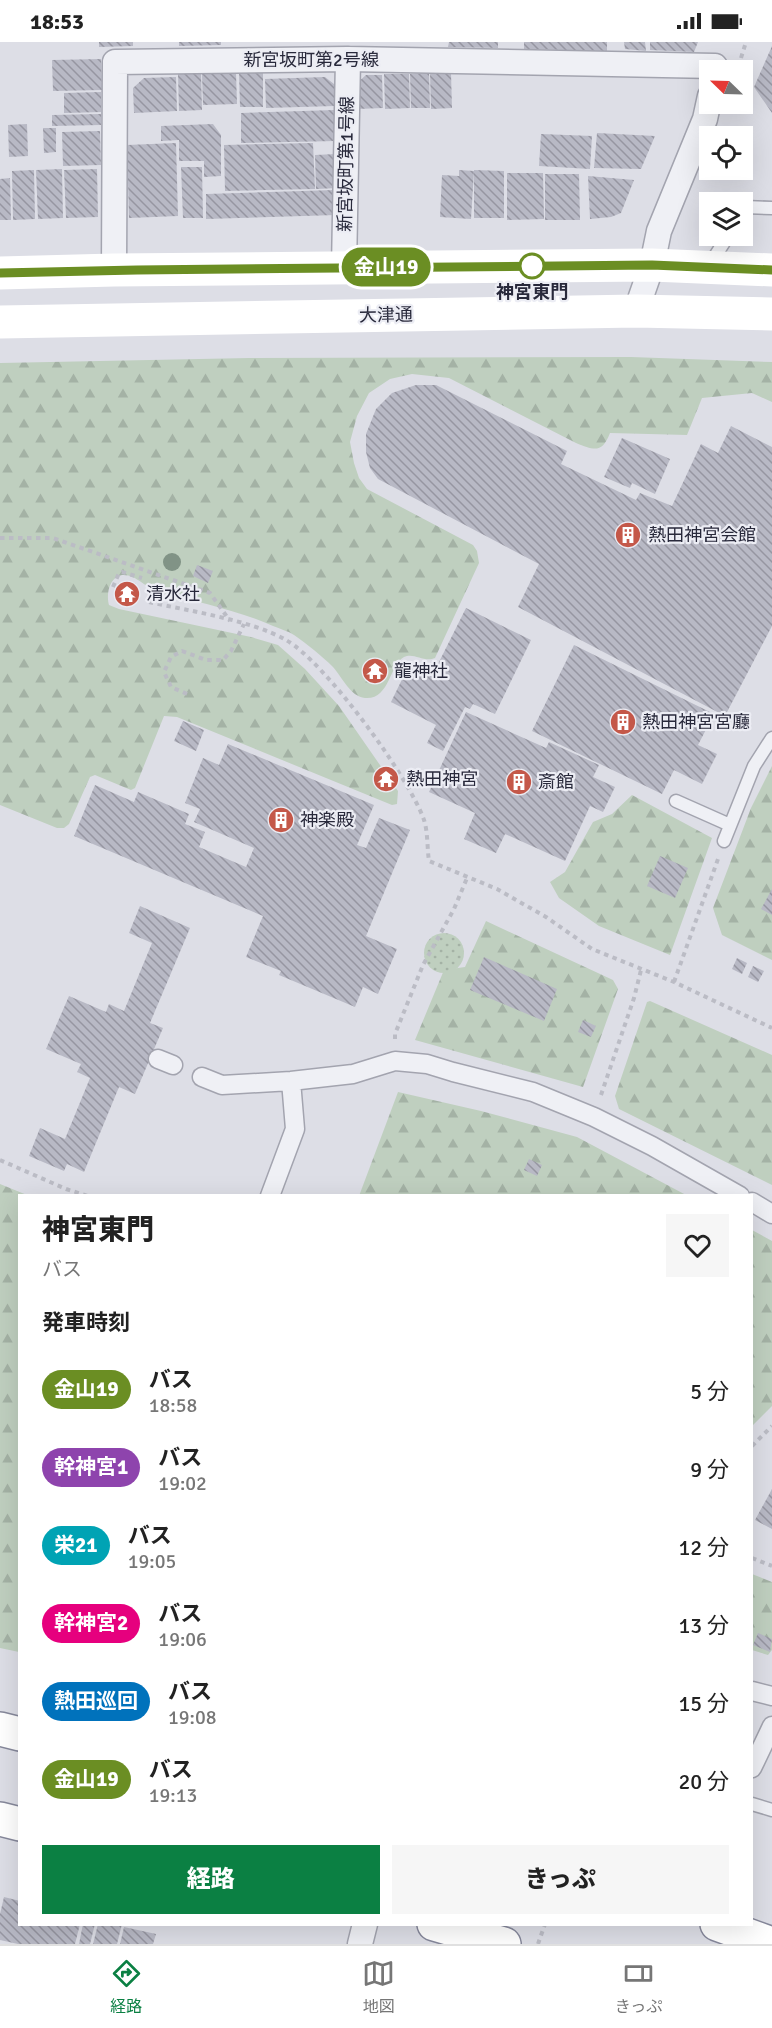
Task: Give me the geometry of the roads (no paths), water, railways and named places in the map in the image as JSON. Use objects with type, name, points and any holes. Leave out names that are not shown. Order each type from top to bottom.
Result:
[{"type":"main road","points":[[0,273],[652,265],[772,270]]},
{"type":"main road","name":"大津通","points":[[0,322],[636,311],[772,314]]},
{"type":"main road","points":[[0,1729],[18,1734]]},
{"type":"main road","points":[[0,1819],[18,1824]]},
{"type":"main road","points":[[441,1926],[504,1944]]},
{"type":"main road","points":[[722,1926],[772,1944]]},
{"type":"street","name":"新宮坂町第2号線","points":[[114,270],[115,62],[348,59],[699,68]]},
{"type":"street","name":"新宮坂町第1号線","points":[[344,268],[348,59]]},
{"type":"street","points":[[636,311],[652,265],[659,231],[706,114]]},
{"type":"street","points":[[202,1077],[222,1085],[353,1074],[395,1061],[428,1064],[533,1092],[594,1117],[652,1146],[736,1194]]},
{"type":"street","points":[[271,1194],[295,1129],[291,1081]]},
{"type":"street","points":[[753,1203],[772,1214]]},
{"type":"street","points":[[753,1690],[772,1696]]},
{"type":"street","points":[[753,1766],[772,1726]]},
{"type":"street","points":[[360,1944],[364,1926]]},
{"type":"lane","points":[[753,207],[772,208]]},
{"type":"lane","points":[[708,267],[722,246]]},
{"type":"lane","points":[[724,841],[754,766],[772,738]]},
{"type":"lane","points":[[676,801],[730,825]]},
{"type":"lane","points":[[753,1804],[772,1810]]},
{"type":"place","name":"神宮東門","points":[[532,266]]},
{"type":"place","name":"熱田神宮会館","points":[[628,535]]},
{"type":"place","name":"清水社","points":[[127,594]]},
{"type":"place","name":"龍神社","points":[[375,671]]},
{"type":"place","name":"熱田神宮宮廳","points":[[623,722]]},
{"type":"place","name":"熱田神宮","points":[[386,779]]},
{"type":"place","name":"斎館","points":[[519,782]]},
{"type":"place","name":"神楽殿","points":[[281,820]]}]
